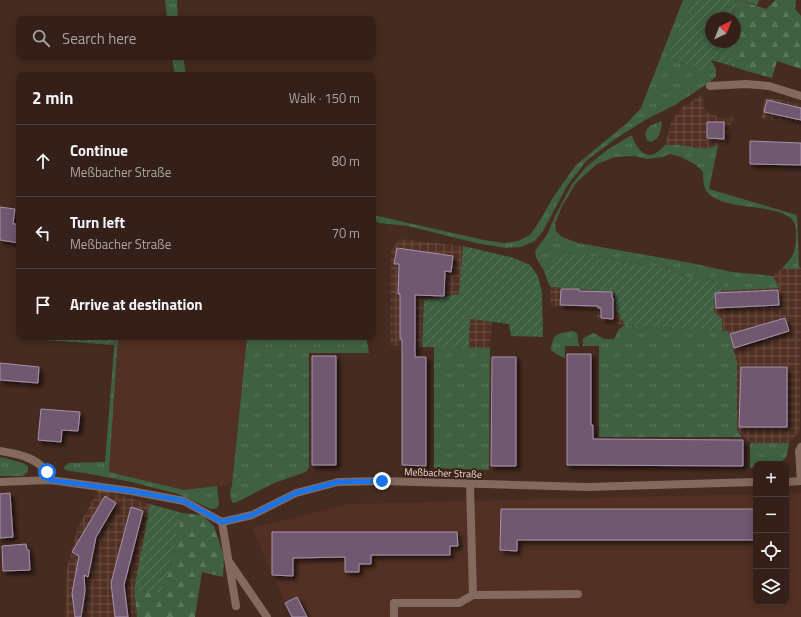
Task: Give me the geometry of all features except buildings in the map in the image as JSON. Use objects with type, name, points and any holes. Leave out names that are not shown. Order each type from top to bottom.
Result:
[{"type":"street","points":[[710,86],[746,84],[769,86],[801,96]]},
{"type":"street","points":[[789,482],[801,481],[799,450],[801,447]]},
{"type":"street","points":[[0,451],[20,454],[40,465],[47,472],[50,480]]},
{"type":"street","points":[[0,482],[50,480],[131,491],[184,501],[222,522],[236,606]]},
{"type":"street","name":"Meßbacher Straße","points":[[222,522],[252,515],[296,493],[338,482],[382,481],[587,486],[753,482]]},
{"type":"street","points":[[470,484],[472,595]]},
{"type":"street","points":[[228,561],[268,617]]},
{"type":"street","points":[[394,617],[394,603],[459,603],[472,595],[578,594]]},
{"type":"shaded area","points":[[703,94],[704,108],[708,113],[723,119],[733,117],[726,143],[706,149],[679,145],[665,145],[671,123],[677,113],[683,107]]},
{"type":"shaded area","points":[[765,97],[801,104],[801,122],[761,119]]},
{"type":"shaded area","points":[[399,239],[463,246],[459,294],[424,300],[422,347],[390,346],[391,251]]},
{"type":"shaded area","points":[[783,267],[785,269],[801,269],[800,431],[789,443],[750,443],[737,430],[737,362],[722,331],[721,319],[714,312],[715,294],[723,291],[778,288],[773,276]]},
{"type":"shaded area","points":[[550,287],[615,292],[616,310],[625,325],[597,320],[597,309],[550,306]]},
{"type":"shaded area","points":[[470,319],[492,322],[490,348],[469,348]]},
{"type":"shaded area","points":[[118,340],[247,340],[232,485],[184,490],[109,472]]},
{"type":"shaded area","points":[[99,489],[150,504],[134,590],[137,617],[65,617],[67,568],[78,527]]},
{"type":"shaded area","points":[[801,493],[801,617],[292,617],[252,528],[349,504],[753,494],[753,605],[789,605],[789,494]]},
{"type":"green space","points":[[165,0],[177,0],[178,16],[167,16]]},
{"type":"green space","points":[[683,0],[693,0],[667,57],[706,73],[711,60],[716,69],[716,76],[710,82],[675,105],[647,119],[618,137],[587,160],[567,186],[543,231],[535,241],[521,247],[506,248],[476,243],[408,226],[379,223],[376,221],[376,216],[484,240],[504,243],[518,241],[530,235],[554,196],[576,165],[627,123],[641,108]]},
{"type":"green space","points":[[693,0],[738,0],[734,12],[705,12],[705,48],[732,48],[732,66],[711,60],[706,73],[667,57]]},
{"type":"green space","points":[[738,0],[766,9],[775,0],[796,0],[795,9],[801,16],[801,69],[777,61],[772,78],[732,66],[732,48],[741,48],[741,12],[734,12]]},
{"type":"green space","points":[[738,0],[759,0],[757,5]]},
{"type":"green space","points":[[172,60],[184,60],[186,72],[174,72]]},
{"type":"green space","points":[[662,121],[660,131],[656,139],[651,142],[647,140],[646,132],[649,127]]},
{"type":"green space","points":[[632,136],[638,148],[642,152],[650,155],[660,151],[665,145],[679,145],[706,149],[718,145],[709,189],[797,215],[799,266],[801,269],[785,269],[783,267],[793,254],[796,242],[795,224],[788,216],[766,209],[727,203],[716,199],[706,191],[703,172],[696,165],[681,157],[670,154],[662,157],[647,159],[634,156],[615,157],[597,164],[576,183],[562,206],[555,224],[556,231],[562,237],[578,243],[691,263],[732,272],[773,276],[779,288],[723,291],[722,282],[682,276],[671,269],[560,251],[543,269],[536,258],[535,251],[547,235],[572,184],[586,167],[607,150]]},
{"type":"green space","points":[[463,246],[514,258],[530,265],[538,276],[542,293],[543,337],[511,336],[509,324],[470,319],[469,348],[422,347],[424,300],[459,294]]},
{"type":"green space","points":[[560,251],[671,269],[682,276],[723,282],[722,292],[715,294],[714,312],[722,319],[722,331],[625,325],[616,310],[615,292],[550,287],[543,269]]},
{"type":"green space","points":[[625,325],[728,331],[737,362],[737,430],[742,437],[599,437],[599,346],[583,346],[583,339],[594,333],[604,339],[614,339],[619,329]]},
{"type":"green space","points":[[572,331],[577,333],[579,346],[565,346],[565,358],[551,350],[553,340],[557,335]]},
{"type":"green space","points":[[46,340],[115,340],[114,345]]},
{"type":"green space","points":[[115,340],[118,340],[109,472],[184,490],[217,486],[219,504],[217,508],[211,509],[178,494],[131,482],[65,470],[64,467],[69,463],[105,462]]},
{"type":"green space","points":[[247,340],[367,340],[369,353],[309,353],[309,467],[306,472],[274,483],[237,502],[232,503],[230,493]]},
{"type":"green space","points":[[434,347],[490,348],[489,470],[434,468]]},
{"type":"green space","points":[[750,443],[789,443],[787,456],[783,461],[753,461],[753,468],[750,468]]},
{"type":"green space","points":[[0,457],[23,463],[28,467],[28,472],[23,476],[0,476]]},
{"type":"green space","points":[[150,504],[182,513],[169,571],[161,594],[134,590]]},
{"type":"green space","points":[[182,513],[202,515],[214,526],[224,556],[223,577],[202,572],[195,617],[137,617],[134,590],[161,594],[169,571]]},
{"type":"route","points":[[47,472],[50,480],[131,491],[184,501],[222,522],[252,515],[296,493],[338,482],[382,481]]}]
